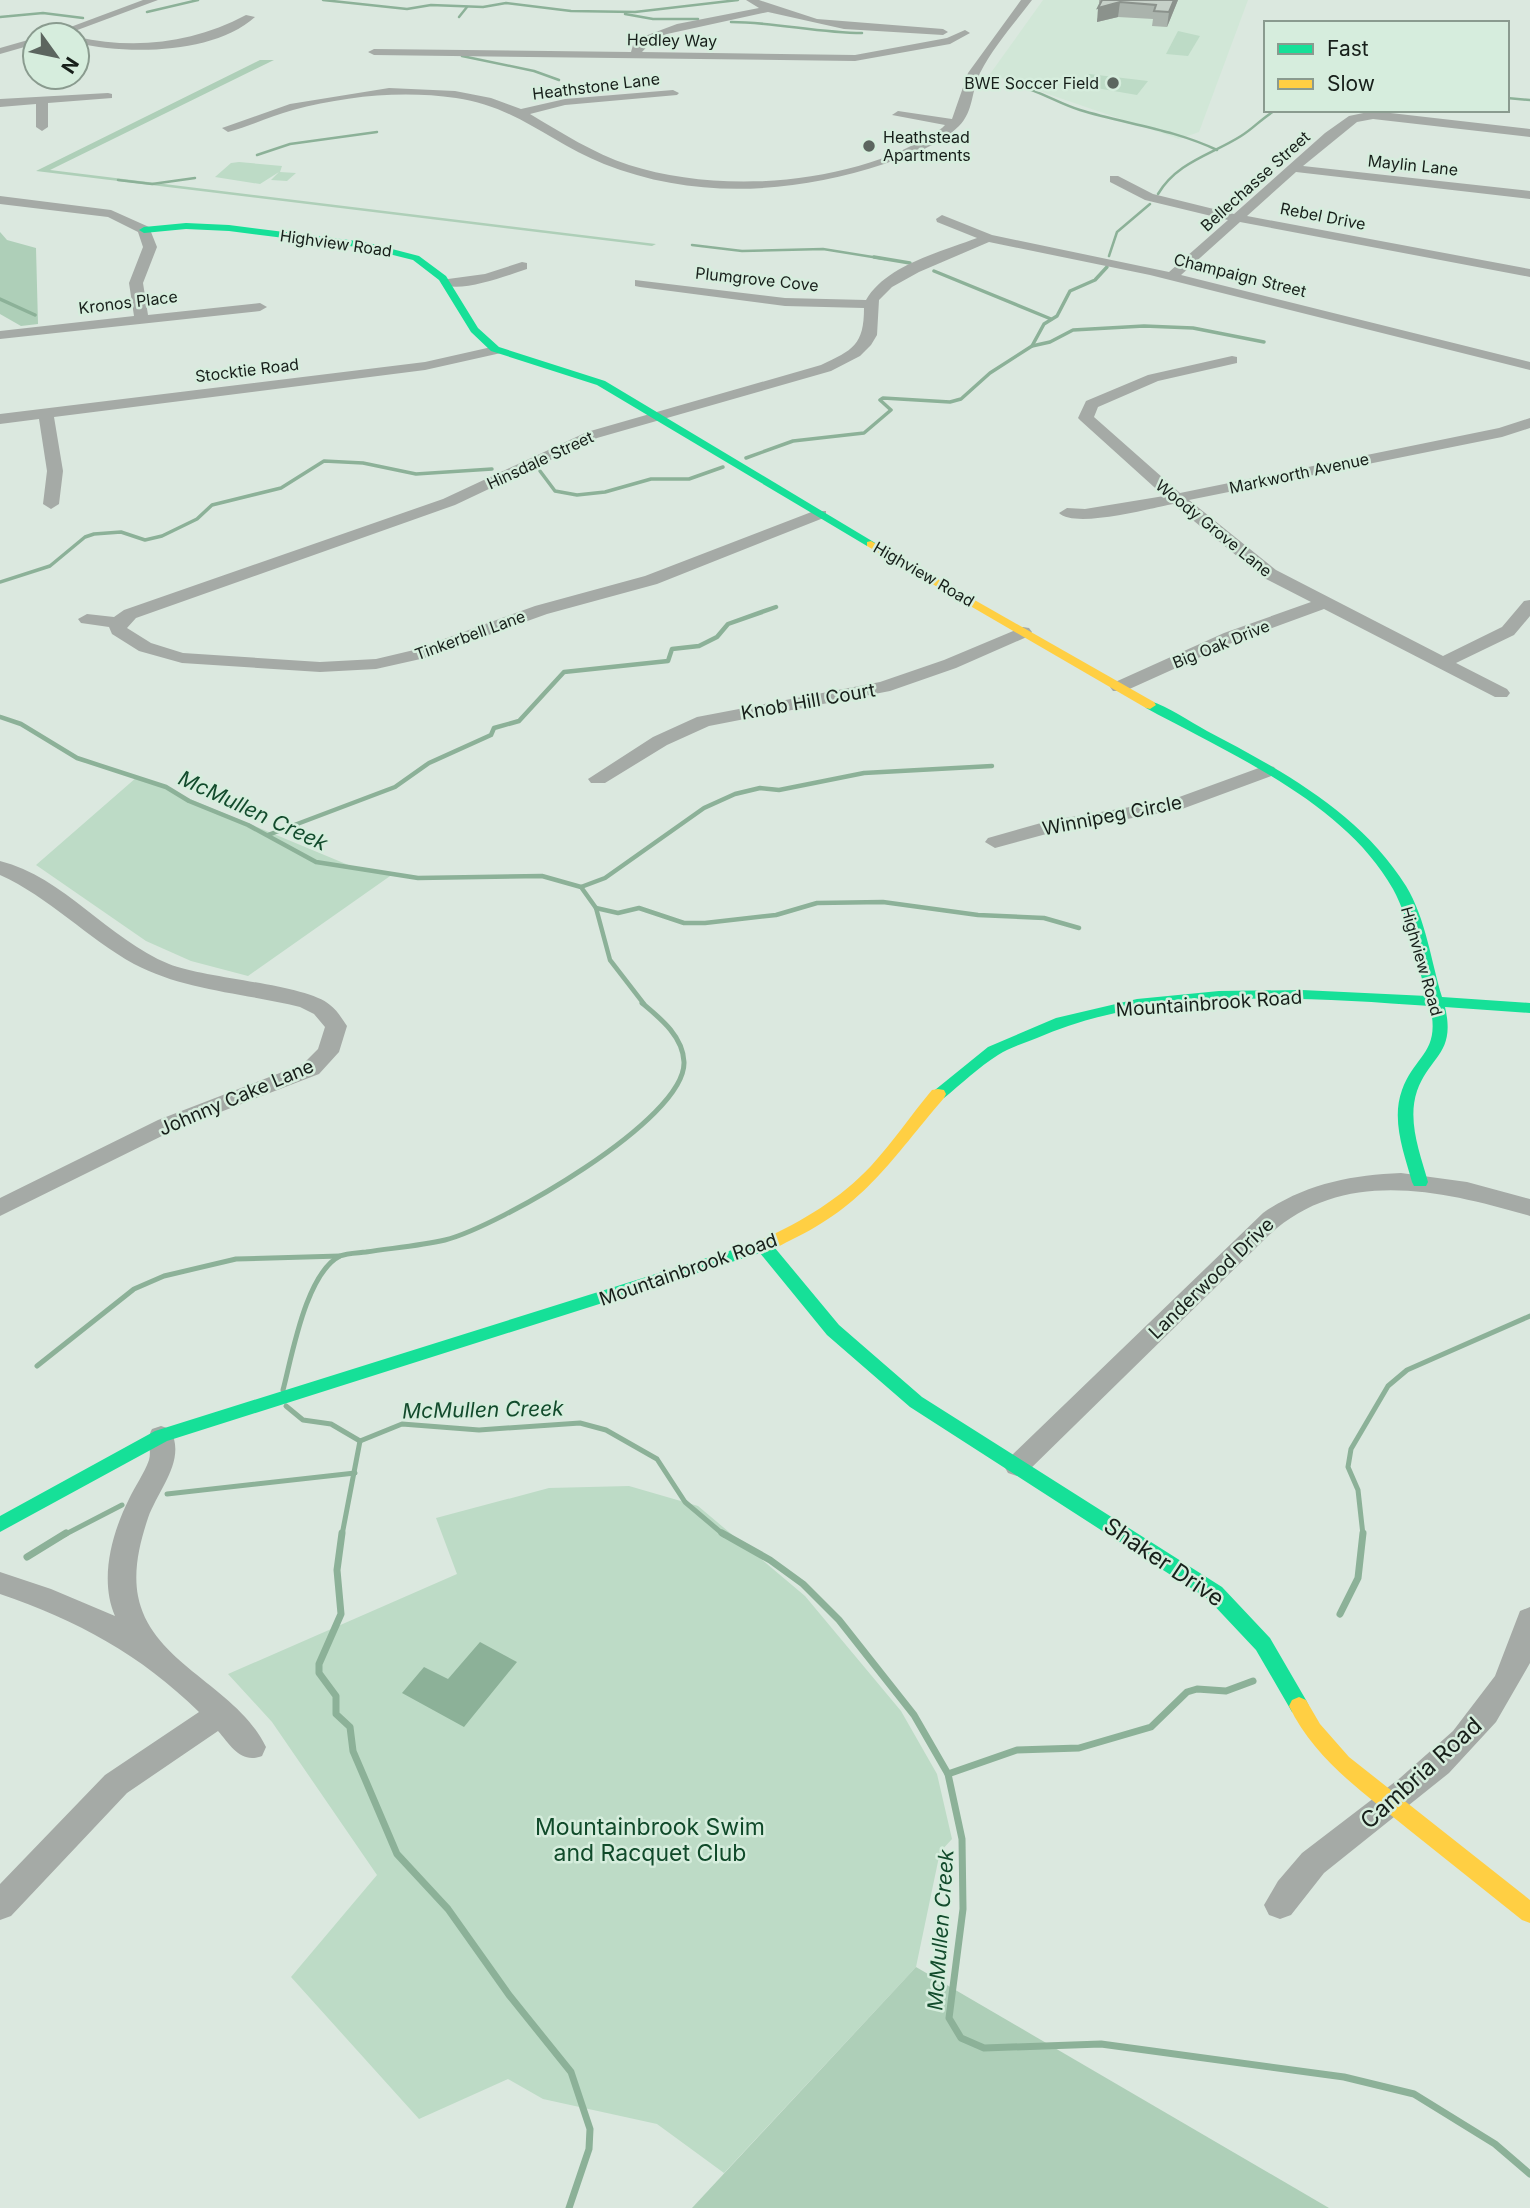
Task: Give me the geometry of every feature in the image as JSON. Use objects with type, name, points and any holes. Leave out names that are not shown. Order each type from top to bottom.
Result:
[{"type":"street","points":[[91,23],[153,0]]},
{"type":"street","points":[[751,0],[769,9],[861,29],[981,34],[1027,0]]},
{"type":"street","points":[[972,82],[979,78],[996,57],[1035,0]]},
{"type":"street","points":[[636,55],[637,47],[643,41],[681,26],[769,9]]},
{"type":"street","points":[[91,42],[117,47],[181,43],[224,32],[250,17]]},
{"type":"street","points":[[228,128],[307,104],[390,92],[474,97],[522,112],[566,142],[624,168],[667,178],[724,185],[787,183],[841,174],[916,147],[955,123],[967,107],[981,34]]},
{"type":"street","name":"Hedley Way","points":[[374,51],[864,57],[981,34]]},
{"type":"street","points":[[0,51],[21,45]]},
{"type":"street","name":"Heathstone Lane","points":[[522,112],[565,102],[673,93]]},
{"type":"street","points":[[0,103],[108,96]]},
{"type":"street","points":[[42,100],[42,127]]},
{"type":"street","points":[[1473,126],[1478,112]]},
{"type":"street","points":[[898,115],[955,123]]},
{"type":"street","name":"Bellechasse Street","points":[[1172,276],[1329,136],[1358,117],[1380,116],[1530,133]]},
{"type":"street","name":"Maylin Lane","points":[[1292,168],[1530,195]]},
{"type":"street","name":"Rebel Drive","points":[[1114,179],[1149,197],[1237,218],[1530,273]]},
{"type":"street","points":[[0,200],[111,214],[144,230],[150,247],[136,283],[141,318]]},
{"type":"street","name":"Champaign Street","points":[[942,219],[988,238],[1172,276],[1530,366]]},
{"type":"street","name":"Highview Road","points":[[144,230],[199,226],[373,247],[402,253],[427,263],[448,283],[469,316],[473,329],[496,349],[588,377],[1023,632],[1267,771],[1339,818],[1382,862],[1410,911],[1440,1025],[1438,1045],[1432,1059],[1415,1078],[1405,1111],[1420,1182]]},
{"type":"street","points":[[870,304],[888,283],[988,238]]},
{"type":"street","points":[[448,283],[487,278],[522,266]]},
{"type":"street","name":"Plumgrove Cove","points":[[640,282],[797,303],[870,304]]},
{"type":"street","name":"Hinsdale Street","points":[[118,623],[130,614],[449,502],[565,445],[654,415],[813,372],[842,360],[868,339],[871,326],[870,304]]},
{"type":"street","name":"Kronos Place","points":[[0,335],[260,307]]},
{"type":"street","name":"Stocktie Road","points":[[0,419],[425,366],[496,349]]},
{"type":"street","name":"Woody Grove Lane","points":[[1232,360],[1139,383],[1091,404],[1086,418],[1249,559],[1324,603],[1501,693]]},
{"type":"street","points":[[46,413],[55,471],[51,504]]},
{"type":"street","name":"Markworth Avenue","points":[[1067,513],[1099,513],[1502,432],[1530,423]]},
{"type":"street","name":"Tinkerbell Lane","points":[[118,623],[118,630],[145,647],[182,658],[320,667],[376,664],[419,654],[541,610],[651,580],[820,514]]},
{"type":"street","name":"Big Oak Drive","points":[[1119,687],[1230,637],[1324,603]]},
{"type":"street","points":[[1442,663],[1508,631],[1530,605]]},
{"type":"street","points":[[87,619],[118,623]]},
{"type":"street","name":"Knob Hill Court","points":[[598,779],[660,741],[704,721],[884,687],[950,664],[1023,632]]},
{"type":"street","name":"Winnipeg Circle","points":[[995,842],[1048,827],[1175,805],[1267,771]]},
{"type":"street","name":"Johnny Cake Lane","points":[[0,867],[26,878],[117,945],[144,960],[193,979],[308,1002],[322,1009],[336,1026],[328,1052],[304,1073],[215,1104],[166,1125],[0,1208]]},
{"type":"street","name":"Mountainbrook Road","points":[[0,1525],[161,1436],[764,1246],[811,1223],[843,1201],[870,1177],[928,1105],[961,1071],[993,1048],[1040,1026],[1081,1014],[1116,1008],[1201,999],[1341,996],[1530,1008]]},
{"type":"street","name":"Landerwood Drive","points":[[1017,1466],[1274,1216],[1297,1203],[1343,1188],[1369,1183],[1420,1182],[1474,1190],[1530,1208]]},
{"type":"street","name":"Shaker Drive","points":[[764,1246],[808,1307],[872,1370],[916,1402],[1201,1583],[1229,1605],[1263,1644],[1313,1730],[1342,1763],[1530,1913]]},
{"type":"street","points":[[161,1436],[164,1456],[129,1530],[122,1559],[122,1590],[128,1615],[141,1637],[221,1714],[251,1747]]},
{"type":"street","points":[[0,1583],[54,1599],[104,1622],[161,1658]]},
{"type":"street","name":"Cambria Road","points":[[1280,1905],[1309,1863],[1390,1803],[1467,1736],[1494,1706],[1513,1673],[1525,1643],[1530,1619]]},
{"type":"street","points":[[0,1906],[116,1784],[163,1750],[221,1714]]},
{"type":"shaded area","points":[[1043,0],[1248,0],[1199,132],[1179,139],[990,74]]},
{"type":"shaded area","points":[[260,60],[274,60],[50,170],[656,244],[652,246],[36,171]]},
{"type":"shaded area","points":[[0,232],[7,240],[36,248],[38,324],[21,326],[0,314]]},
{"type":"shaded area","points":[[480,1642],[517,1662],[464,1727],[402,1693],[424,1667],[448,1679]]},
{"type":"shaded area","points":[[916,1967],[1329,2208],[692,2208]]},
{"type":"green space","points":[[1178,31],[1200,36],[1188,56],[1166,54]]},
{"type":"green space","name":"BWE Soccer Field","points":[[1089,74],[1148,81],[1137,95],[1079,85]]},
{"type":"green space","points":[[231,163],[282,166],[280,172],[296,173],[287,181],[271,180],[279,172],[260,184],[215,177]]},
{"type":"green space","points":[[137,777],[358,869],[393,874],[248,976],[191,961],[146,941],[36,865]]},
{"type":"green space","name":"Mountainbrook Swim and Racquet Club","points":[[629,1486],[698,1506],[805,1596],[901,1711],[937,1774],[952,1839],[940,1852],[916,1967],[724,2173],[657,2124],[543,2099],[508,2079],[419,2119],[291,1977],[377,1875],[272,1722],[228,1674],[457,1574],[436,1518],[549,1488]]},
{"type":"building","points":[[1102,0],[1174,0],[1169,12],[1154,11],[1156,5],[1120,2],[1098,8]]},
{"type":"waterway","points":[[147,12],[198,0]]},
{"type":"waterway","points":[[323,0],[407,9],[431,5],[483,7],[506,3],[571,11],[635,12],[738,0]]},
{"type":"waterway","points":[[459,17],[467,7]]},
{"type":"waterway","points":[[0,17],[43,13],[83,18]]},
{"type":"waterway","points":[[625,14],[653,19],[698,19]]},
{"type":"waterway","points":[[731,22],[862,33]]},
{"type":"waterway","points":[[462,56],[534,71],[559,80]]},
{"type":"waterway","points":[[1013,85],[1080,110],[1166,132],[1216,150]]},
{"type":"waterway","points":[[1509,98],[1530,100]]},
{"type":"waterway","points":[[1216,150],[1241,136],[1273,112]]},
{"type":"waterway","points":[[257,155],[290,144],[377,132]]},
{"type":"waterway","points":[[1158,194],[1175,174],[1216,150]]},
{"type":"waterway","points":[[118,180],[152,184],[195,178]]},
{"type":"waterway","points":[[1109,256],[1117,232],[1150,204]]},
{"type":"waterway","points":[[692,245],[742,251],[823,249],[885,259]]},
{"type":"waterway","points":[[874,257],[910,263]]},
{"type":"waterway","points":[[1032,346],[1044,324],[1057,316],[1070,291],[1095,280],[1107,267]]},
{"type":"waterway","points":[[934,271],[1051,319]]},
{"type":"waterway","points":[[0,299],[35,315]]},
{"type":"waterway","points":[[1032,346],[1050,342],[1073,330],[1144,326],[1193,328],[1264,342]]},
{"type":"waterway","points":[[746,458],[793,441],[864,433],[891,410],[880,400],[883,398],[950,402],[961,399],[990,373],[1032,346]]},
{"type":"waterway","points":[[0,582],[50,566],[85,537],[94,534],[121,532],[145,540],[162,536],[197,519],[212,505],[281,488],[324,461],[363,463],[416,474],[492,469]]},
{"type":"waterway","points":[[540,471],[555,491],[577,495],[605,492],[651,479],[689,479],[723,467]]},
{"type":"waterway","points":[[268,835],[395,787],[429,763],[491,735],[494,728],[519,721],[564,672],[668,661],[672,649],[699,646],[717,637],[728,624],[776,607]]},
{"type":"waterway","name":"McMullen Creek","points":[[0,717],[21,724],[77,758],[166,787],[189,801],[248,825],[316,862],[418,878],[542,876],[581,887]]},
{"type":"waterway","points":[[581,887],[605,878],[704,808],[735,794],[760,788],[779,790],[864,773],[992,766]]},
{"type":"waterway","name":"McMullen Creek","points":[[581,887],[596,908]]},
{"type":"waterway","points":[[596,908],[618,913],[639,908],[684,923],[705,923],[776,915],[817,903],[883,902],[978,915],[1044,918],[1079,928]]},
{"type":"waterway","name":"McMullen Creek","points":[[596,908],[610,960],[644,1004]]},
{"type":"waterway","name":"McMullen Creek","points":[[340,1256],[435,1242],[470,1231],[544,1193],[623,1140],[655,1112],[676,1086],[684,1062],[680,1044],[675,1036],[663,1021],[642,1003]]},
{"type":"waterway","points":[[37,1366],[134,1289],[164,1276],[236,1259],[340,1256]]},
{"type":"waterway","name":"McMullen Creek","points":[[283,1390],[309,1297],[328,1265],[340,1256]]},
{"type":"waterway","points":[[1363,1534],[1358,1490],[1348,1467],[1351,1449],[1388,1386],[1407,1370],[1530,1316]]},
{"type":"waterway","name":"McMullen Creek","points":[[286,1406],[303,1420],[331,1424],[360,1441]]},
{"type":"waterway","name":"McMullen Creek","points":[[360,1441],[402,1424],[479,1430],[580,1423],[606,1430],[657,1459],[685,1502],[724,1535]]},
{"type":"waterway","points":[[354,1473],[360,1441]]},
{"type":"waterway","points":[[167,1494],[354,1473]]},
{"type":"waterway","points":[[342,1535],[354,1473]]},
{"type":"waterway","points":[[64,1535],[122,1505]]},
{"type":"waterway","points":[[27,1557],[66,1533]]},
{"type":"waterway","points":[[342,1533],[337,1570],[341,1614],[319,1664],[319,1673],[336,1696],[336,1714],[350,1727],[353,1751],[397,1854],[448,1909],[509,1995],[571,2072],[590,2129],[589,2149],[569,2208]]},
{"type":"waterway","name":"McMullen Creek","points":[[722,1533],[770,1560],[803,1584],[839,1620],[914,1715],[948,1774]]},
{"type":"waterway","points":[[1340,1614],[1358,1578],[1363,1534]]},
{"type":"waterway","points":[[948,1774],[1017,1750],[1079,1748],[1151,1727],[1187,1692],[1197,1689],[1226,1691],[1253,1681]]},
{"type":"waterway","name":"McMullen Creek","points":[[948,1774],[962,1839],[963,1909],[949,2018],[961,2038],[984,2048],[1101,2044],[1344,2077],[1414,2094],[1495,2144],[1530,2174]]},
{"type":"traffic: fast","points":[[144,230],[186,226],[229,228],[365,245],[416,258],[443,278],[474,330],[495,349],[601,383],[871,544]]},
{"type":"traffic: fast","points":[[1150,705],[1253,761],[1320,803],[1350,828],[1377,856],[1399,887],[1416,929],[1441,1022],[1438,1044],[1415,1079],[1406,1104],[1409,1144],[1420,1182]]},
{"type":"traffic: fast","points":[[938,1094],[994,1051],[1061,1021],[1137,1004],[1219,996],[1302,995],[1530,1008]]},
{"type":"traffic: fast","points":[[764,1246],[833,1330],[916,1402],[1215,1593],[1263,1644],[1299,1706]]},
{"type":"traffic: fast","points":[[0,1525],[161,1436],[760,1247]]},
{"type":"traffic: slow","points":[[871,544],[1150,705]]},
{"type":"traffic: slow","points":[[760,1247],[816,1219],[854,1192],[885,1160],[938,1094]]},
{"type":"traffic: slow","points":[[1299,1706],[1313,1730],[1342,1763],[1530,1913]]},
{"type":"place","name":"BWE Soccer Field","points":[[1113,83]]},
{"type":"place","name":"Heathstead Apartments","points":[[869,146]]}]
